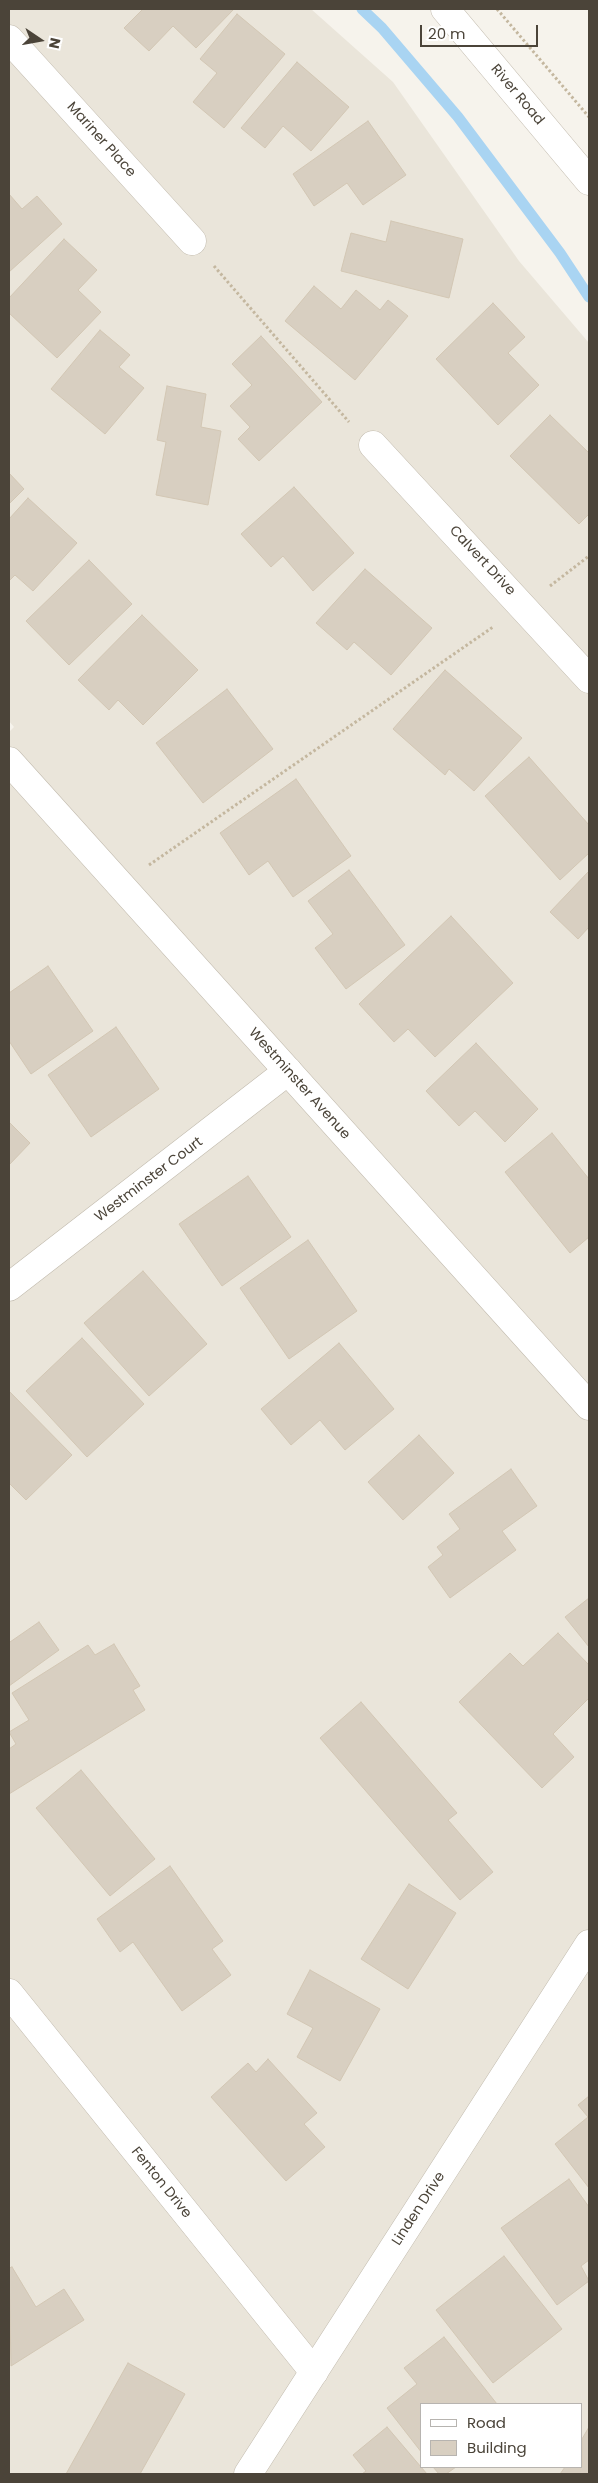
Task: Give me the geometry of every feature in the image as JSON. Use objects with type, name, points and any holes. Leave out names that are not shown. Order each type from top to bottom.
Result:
[{"type":"street","name":"River Road","points":[[446,9],[589,181]]},
{"type":"street","name":"Mariner Place","points":[[9,39],[192,241]]},
{"type":"street","name":"Calvert Drive","points":[[374,445],[589,679]]},
{"type":"street","name":"Westminster Avenue","points":[[9,761],[589,1406]]},
{"type":"street","name":"Westminster Court","points":[[9,1287],[288,1071]]},
{"type":"street","name":"Linden Drive","points":[[248,2474],[589,1944]]},
{"type":"street","name":"Fenton Drive","points":[[9,1993],[314,2372]]},
{"type":"path","points":[[497,9],[589,117]]},
{"type":"path","points":[[192,241],[359,434],[374,445]]},
{"type":"path","points":[[548,587],[589,556]]},
{"type":"path","points":[[145,868],[498,623]]},
{"type":"shaded area","points":[[9,9],[311,9],[393,82],[519,261],[589,343],[589,2474],[9,2474],[9,732],[14,727],[9,721]]},
{"type":"building","points":[[143,9],[234,9],[196,48],[173,26],[149,51],[124,28]]},
{"type":"building","points":[[237,14],[285,54],[224,128],[193,102],[217,73],[200,59]]},
{"type":"building","points":[[297,62],[349,107],[311,151],[283,126],[265,148],[241,128]]},
{"type":"building","points":[[368,121],[406,175],[363,205],[347,183],[314,206],[293,174]]},
{"type":"building","points":[[9,194],[22,209],[37,196],[62,224],[9,272]]},
{"type":"building","points":[[391,221],[463,239],[449,298],[341,271],[351,233],[386,242]]},
{"type":"building","points":[[64,239],[97,270],[78,290],[101,312],[57,358],[9,313],[9,298]]},
{"type":"building","points":[[314,286],[341,309],[356,290],[380,310],[388,300],[408,316],[355,380],[285,321]]},
{"type":"building","points":[[493,303],[525,337],[508,353],[539,385],[498,425],[436,359]]},
{"type":"building","points":[[100,330],[130,355],[119,367],[144,388],[105,434],[51,389]]},
{"type":"building","points":[[261,336],[322,402],[259,461],[238,439],[250,427],[230,406],[252,385],[232,364]]},
{"type":"building","points":[[167,386],[206,394],[201,427],[221,431],[208,505],[156,495],[166,442],[157,440]]},
{"type":"building","points":[[550,415],[589,453],[589,514],[579,524],[510,456]]},
{"type":"building","points":[[9,473],[24,489],[9,504]]},
{"type":"building","points":[[294,487],[354,553],[313,591],[283,556],[271,567],[241,534]]},
{"type":"building","points":[[28,498],[77,543],[33,591],[15,575],[9,581],[9,519]]},
{"type":"building","points":[[89,560],[132,604],[69,665],[26,621]]},
{"type":"building","points":[[365,569],[432,628],[391,675],[354,642],[347,650],[316,623]]},
{"type":"building","points":[[142,615],[198,670],[143,725],[118,700],[109,710],[78,680]]},
{"type":"building","points":[[445,670],[522,738],[474,791],[449,769],[445,775],[393,729]]},
{"type":"building","points":[[227,689],[273,749],[203,803],[156,743]]},
{"type":"building","points":[[529,757],[589,825],[589,853],[560,880],[485,796]]},
{"type":"building","points":[[296,779],[351,856],[293,897],[268,861],[249,875],[220,833]]},
{"type":"building","points":[[349,870],[405,945],[346,989],[315,948],[333,934],[308,901]]},
{"type":"building","points":[[589,871],[589,927],[578,939],[550,912]]},
{"type":"building","points":[[451,916],[513,983],[435,1057],[408,1029],[394,1042],[359,1004]]},
{"type":"building","points":[[48,966],[93,1031],[31,1074],[9,1041],[9,993]]},
{"type":"building","points":[[116,1027],[159,1089],[91,1137],[48,1075]]},
{"type":"building","points":[[476,1043],[538,1109],[505,1142],[475,1111],[459,1126],[426,1091]]},
{"type":"building","points":[[9,1122],[30,1143],[9,1165]]},
{"type":"building","points":[[552,1133],[589,1179],[589,1237],[570,1253],[505,1172]]},
{"type":"building","points":[[248,1176],[291,1237],[222,1286],[179,1224]]},
{"type":"building","points":[[308,1240],[357,1311],[289,1359],[240,1288]]},
{"type":"building","points":[[143,1271],[207,1344],[149,1396],[84,1323]]},
{"type":"building","points":[[82,1338],[144,1404],[87,1457],[26,1391]]},
{"type":"building","points":[[339,1343],[394,1409],[345,1450],[320,1420],[291,1445],[261,1409]]},
{"type":"building","points":[[9,1391],[72,1455],[26,1500],[9,1483]]},
{"type":"building","points":[[419,1435],[454,1473],[403,1520],[368,1482]]},
{"type":"building","points":[[511,1469],[537,1506],[502,1531],[516,1550],[450,1598],[428,1567],[443,1555],[437,1547],[460,1529],[449,1514]]},
{"type":"building","points":[[589,1598],[589,1647],[565,1617]]},
{"type":"building","points":[[39,1622],[59,1650],[9,1686],[9,1640],[10,1642]]},
{"type":"building","points":[[558,1633],[589,1665],[589,1698],[553,1734],[574,1757],[542,1788],[459,1702],[510,1653],[523,1666]]},
{"type":"building","points":[[114,1644],[140,1686],[133,1690],[145,1710],[9,1794],[9,1749],[16,1744],[9,1732],[29,1720],[12,1693],[88,1645],[95,1655]]},
{"type":"building","points":[[361,1702],[457,1813],[448,1820],[493,1872],[460,1900],[320,1738]]},
{"type":"building","points":[[81,1770],[155,1859],[110,1896],[36,1808]]},
{"type":"building","points":[[170,1866],[223,1941],[212,1949],[231,1975],[182,2011],[133,1942],[120,1952],[97,1919]]},
{"type":"building","points":[[409,1884],[456,1913],[408,1989],[361,1959]]},
{"type":"building","points":[[310,1970],[380,2009],[340,2081],[297,2057],[313,2028],[287,2014]]},
{"type":"building","points":[[268,2059],[317,2113],[304,2124],[325,2147],[286,2181],[211,2097],[248,2063],[256,2072]]},
{"type":"building","points":[[589,2096],[589,2188],[555,2144],[588,2117],[578,2105]]},
{"type":"building","points":[[569,2179],[589,2207],[589,2260],[581,2266],[589,2281],[557,2305],[501,2228]]},
{"type":"building","points":[[504,2256],[562,2329],[493,2383],[436,2310]]},
{"type":"building","points":[[12,2267],[36,2307],[64,2289],[84,2320],[11,2366],[9,2268]]},
{"type":"building","points":[[444,2337],[496,2403],[420,2403],[420,2450],[387,2408],[417,2384],[404,2368]]},
{"type":"building","points":[[128,2363],[185,2394],[140,2474],[66,2474]]},
{"type":"building","points":[[387,2427],[427,2474],[362,2474],[366,2471],[353,2455]]},
{"type":"building","points":[[589,2427],[589,2474],[560,2474],[564,2468],[583,2468],[583,2437]]},
{"type":"building","points":[[434,2468],[455,2468],[446,2474],[439,2474]]},
{"type":"waterway","points":[[362,9],[382,28],[458,117],[560,253],[589,297]]}]
